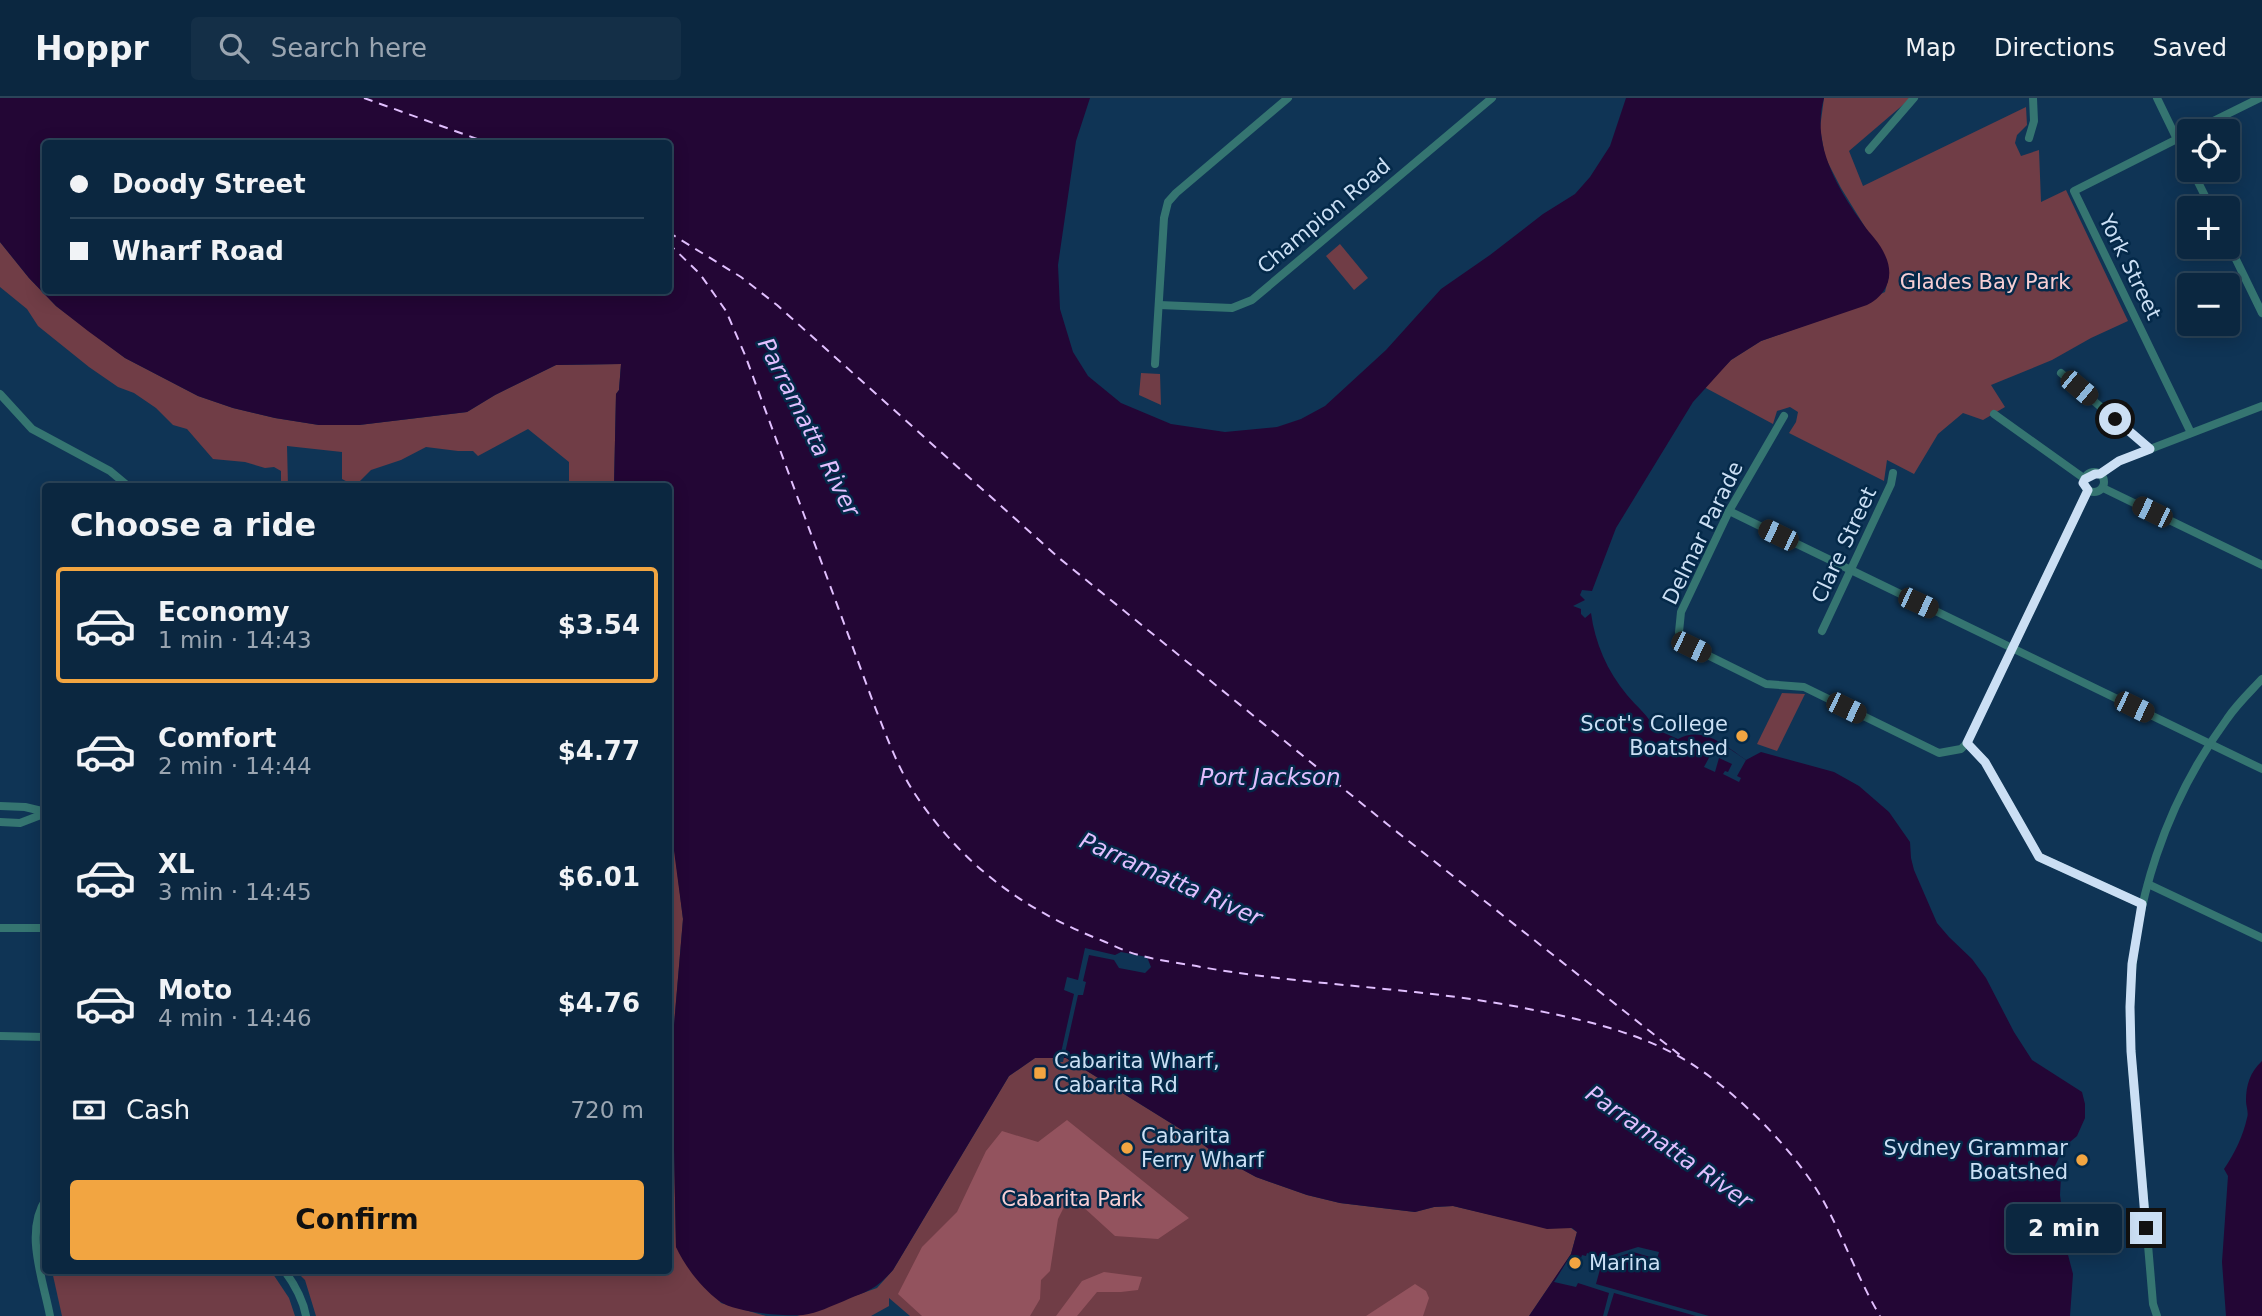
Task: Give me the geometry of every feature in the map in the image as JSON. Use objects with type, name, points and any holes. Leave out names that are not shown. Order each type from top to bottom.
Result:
[{"type":"street","points":[[1155,364],[1164,218],[1168,202],[1288,98]]},
{"type":"street","points":[[1869,150],[1914,98]]},
{"type":"street","points":[[2029,138],[2034,121],[2033,98]]},
{"type":"street","points":[[2157,98],[2177,139]]},
{"type":"street","points":[[2217,119],[2260,98]]},
{"type":"street","name":"Champion Road","points":[[1159,305],[1222,309],[1242,306],[1490,99]]},
{"type":"street","name":"York Street","points":[[2177,139],[2074,191],[2191,433]]},
{"type":"street","points":[[2236,259],[2262,313]]},
{"type":"street","points":[[2061,373],[2150,449]]},
{"type":"street","points":[[0,394],[32,429],[110,471],[121,483]]},
{"type":"street","points":[[2085,479],[2100,474],[2119,461],[2262,406]]},
{"type":"street","points":[[1994,414],[2085,479]]},
{"type":"street","name":"Delmar Parade","points":[[1784,416],[1729,511],[1681,612],[1678,624],[1682,639],[1691,647],[1766,684],[1804,687],[1939,753],[1964,746]]},
{"type":"street","name":"Clare Street","points":[[1822,631],[1891,484],[1893,473]]},
{"type":"street","points":[[2100,474],[2104,479],[2103,488]]},
{"type":"street","points":[[2085,479],[2083,483],[2088,490]]},
{"type":"street","points":[[2088,490],[2103,488],[2262,565]]},
{"type":"street","points":[[2088,490],[1964,746],[1985,762],[2039,857],[2142,904]]},
{"type":"street","points":[[1729,511],[2262,769]]},
{"type":"street","points":[[2157,1316],[2153,1304],[2131,1051],[2132,964],[2142,904],[2166,825],[2210,743],[2229,716],[2262,679]]},
{"type":"street","points":[[0,806],[25,807],[42,812]]},
{"type":"street","points":[[0,822],[20,823],[42,815]]},
{"type":"street","points":[[2148,884],[2262,938]]},
{"type":"street","points":[[0,928],[42,928]]},
{"type":"street","points":[[0,1036],[42,1037]]},
{"type":"street","points":[[42,1205],[34,1233],[50,1316]]},
{"type":"street","points":[[288,1274],[304,1303],[306,1316]]},
{"type":"green space","name":"Glades Bay Park","points":[[1824,98],[1911,98],[1849,151],[1863,186],[2026,107],[2027,125],[2017,135],[2015,143],[2021,156],[2039,150],[2041,202],[2066,190],[2128,321],[2052,360],[1991,385],[2005,407],[1983,420],[1963,413],[1938,434],[1914,474],[1887,460],[1884,481],[1789,433],[1796,422],[1798,412],[1790,407],[1777,411],[1773,424],[1704,387],[1731,360],[1761,341],[1840,313],[1885,292],[1889,275],[1825,157],[1820,128]]},
{"type":"green space","points":[[0,242],[42,294],[125,358],[198,396],[233,408],[319,425],[359,425],[467,412],[556,365],[621,364],[619,390],[616,394],[614,483],[569,483],[569,462],[528,429],[478,456],[473,451],[426,447],[401,460],[371,470],[358,483],[342,479],[342,452],[287,446],[288,483],[281,483],[281,471],[274,467],[265,468],[245,462],[213,459],[187,429],[173,425],[156,408],[89,367],[38,326],[27,309],[0,287]]},
{"type":"green space","points":[[1340,244],[1368,278],[1354,290],[1326,256]]},
{"type":"green space","points":[[1141,373],[1160,374],[1161,405],[1139,395]]},
{"type":"green space","points":[[1782,693],[1805,694],[1777,751],[1757,744]]},
{"type":"green space","points":[[672,829],[683,919],[672,1049]]},
{"type":"green space","points":[[672,1049],[676,1247],[721,1303],[766,1316],[316,1316],[305,1280],[299,1274],[672,1274]]},
{"type":"green space","name":"Cabarita Park","points":[[1035,1058],[1066,1058],[1190,1135],[1221,1158],[1256,1177],[1307,1195],[1340,1203],[1415,1212],[1453,1206],[1547,1228],[1571,1228],[1577,1232],[1571,1254],[1529,1316],[910,1316],[889,1298],[889,1306],[871,1316],[797,1316],[877,1288],[893,1270],[1009,1076]]},
{"type":"green space","points":[[53,1274],[273,1274],[289,1298],[295,1316],[62,1316]]},
{"type":"shaded area","points":[[1067,1120],[1189,1218],[1158,1239],[1115,1236],[1070,1195],[1058,1219],[1050,1271],[1041,1280],[1040,1299],[1030,1316],[922,1316],[898,1294],[922,1247],[957,1212],[986,1151],[1002,1131],[1038,1142]]},
{"type":"shaded area","points":[[1104,1272],[1142,1277],[1138,1290],[1097,1292],[1077,1316],[1056,1316],[1082,1281]]},
{"type":"shaded area","points":[[1415,1284],[1426,1291],[1429,1298],[1423,1316],[1366,1316]]},
{"type":"water","name":"Port Jackson","points":[[0,98],[1090,98],[1076,141],[1058,265],[1060,309],[1073,352],[1088,376],[1121,403],[1171,424],[1225,432],[1277,427],[1301,419],[1325,406],[1386,350],[1441,289],[1543,214],[1575,194],[1590,177],[1610,146],[1626,98],[1824,98],[1821,132],[1829,165],[1844,196],[1883,251],[1889,270],[1887,284],[1880,296],[1867,305],[1761,341],[1731,360],[1693,402],[1616,528],[1592,591],[1582,590],[1580,595],[1585,600],[1573,606],[1581,609],[1585,618],[1591,613],[1595,635],[1608,666],[1620,686],[1655,729],[1678,739],[1696,734],[1714,739],[1746,760],[1761,752],[1834,772],[1859,786],[1889,812],[1910,842],[1914,870],[1937,923],[1972,959],[1986,978],[2032,1060],[2082,1092],[2085,1118],[2077,1136],[2064,1147],[2054,1168],[2061,1176],[2060,1195],[2067,1251],[2073,1274],[2070,1316],[1529,1316],[1571,1254],[1577,1232],[1572,1228],[1547,1229],[1453,1206],[1415,1212],[1340,1203],[1307,1195],[1256,1177],[1221,1158],[1190,1135],[1066,1058],[1035,1058],[1009,1076],[893,1270],[876,1286],[814,1313],[803,1315],[760,1313],[719,1301],[700,1283],[676,1247],[672,1049],[683,919],[672,835],[672,483],[614,483],[616,394],[619,390],[621,364],[556,365],[467,412],[359,425],[319,425],[233,408],[198,396],[125,358],[56,306],[44,294],[672,294],[672,140],[42,140],[42,291],[0,242]]},
{"type":"water","points":[[2262,1061],[2262,1316],[2226,1316],[2222,1262],[2228,1176],[2224,1169],[2245,1125],[2248,1114],[2248,1084],[2254,1070]]},
{"type":"pier","points":[[1718,741],[1746,760],[1737,776],[1741,778],[1739,782],[1723,774],[1728,772],[1732,764],[1719,758],[1715,772],[1704,767]]},
{"type":"pier","points":[[1085,948],[1115,955],[1121,952],[1147,957],[1151,967],[1145,973],[1119,968],[1114,960],[1089,955],[1083,995],[1078,995],[1063,1062],[1059,1062],[1074,994],[1064,990],[1067,977],[1078,980]]},
{"type":"pier","points":[[1638,1247],[1659,1252],[1657,1259],[1633,1252],[1602,1262],[1596,1284],[1709,1316],[1696,1316],[1614,1293],[1607,1316],[1603,1316],[1609,1293],[1578,1283],[1576,1287],[1554,1282],[1571,1255],[1581,1258],[1587,1253],[1603,1258]]},
{"type":"ferry route","points":[[364,98],[480,140]]},
{"type":"ferry route","points":[[672,234],[741,277],[777,305],[1059,558],[1387,824],[1685,1059]]},
{"type":"ferry route","points":[[672,247],[700,274],[726,311],[745,355],[873,702],[903,772],[934,820],[975,864],[997,883],[1047,915],[1134,954],[1241,973],[1443,995],[1524,1008],[1608,1027],[1668,1051],[1706,1074],[1745,1106],[1797,1162],[1824,1202],[1880,1316]]},
{"type":"place","name":"Scot's College Boatshed","points":[[1742,736]]},
{"type":"place","name":"Cabarita Wharf, Cabarita Rd","points":[[1040,1073]]},
{"type":"place","name":"Cabarita Ferry Wharf","points":[[1127,1148]]},
{"type":"place","name":"Sydney Grammar Boatshed","points":[[2082,1160]]},
{"type":"place","name":"Marina","points":[[1575,1263]]},
{"type":"route","points":[[2115,419],[2150,449],[2085,479],[2083,483],[2088,490],[1967,743],[1985,762],[2039,857],[2142,904],[2132,964],[2130,1007],[2131,1051],[2146,1228]]},
{"type":"water label","name":"Parramatta River","points":[[809,427]]},
{"type":"water label","name":"Parramatta River","points":[[1171,879]]},
{"type":"water label","name":"Parramatta River","points":[[1669,1147]]}]
